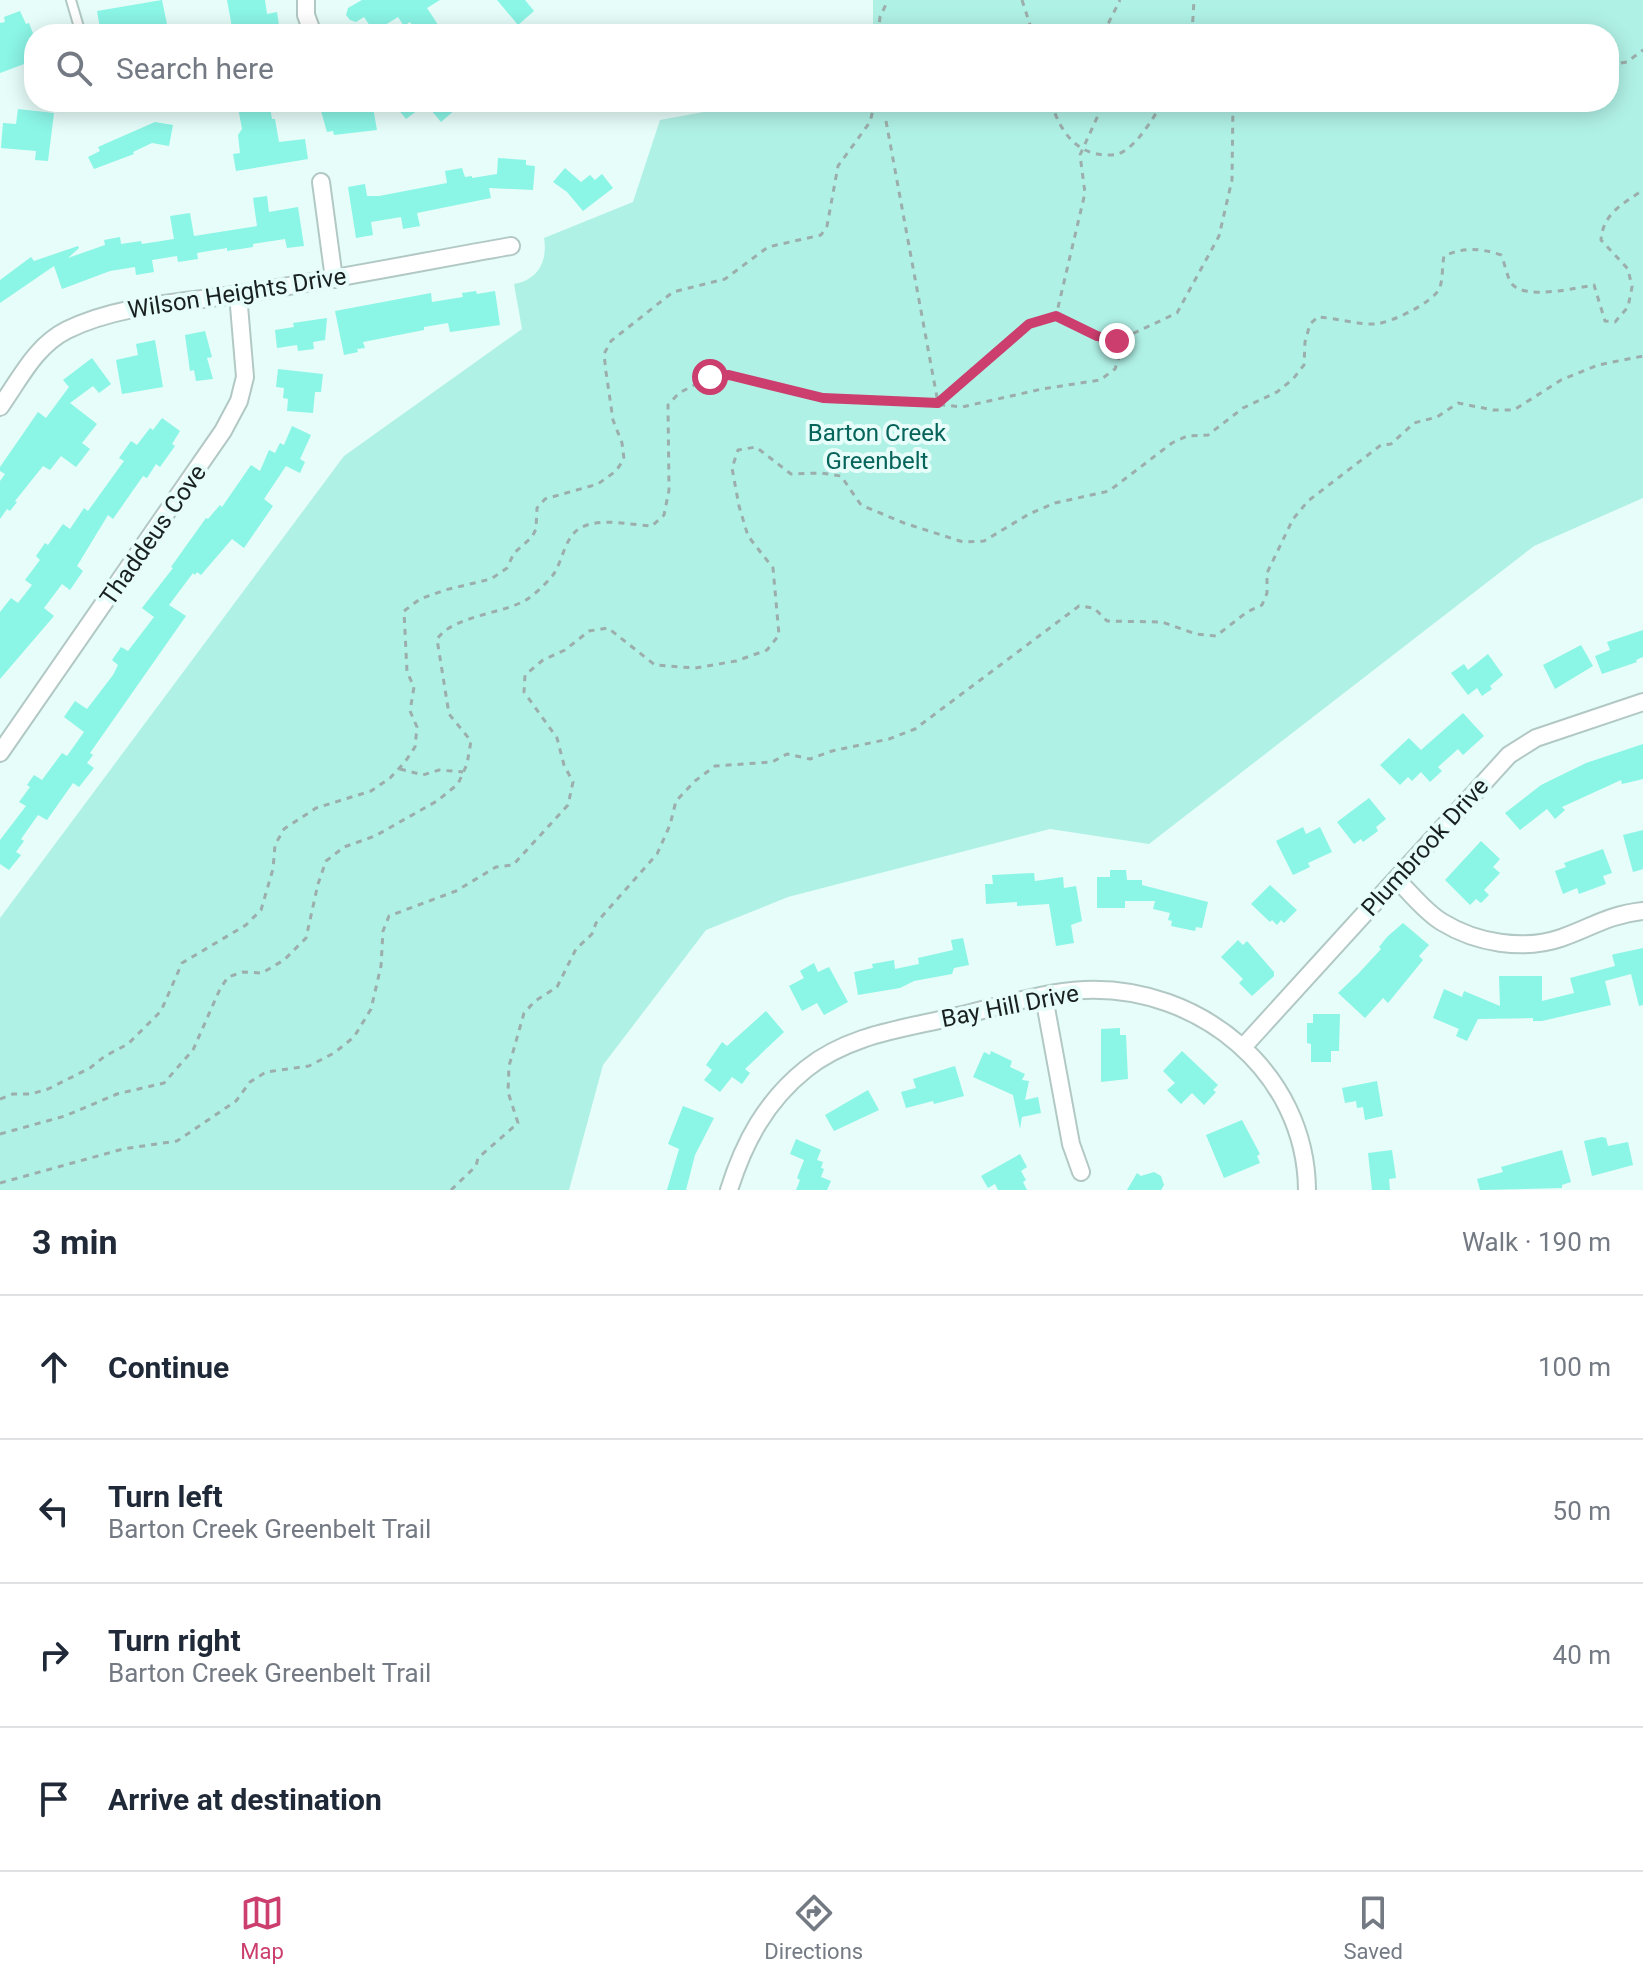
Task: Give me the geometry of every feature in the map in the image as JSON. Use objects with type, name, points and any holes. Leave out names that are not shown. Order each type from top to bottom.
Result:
[{"type":"street","points":[[306,0],[309,24]]},
{"type":"street","points":[[321,182],[334,279]]},
{"type":"street","name":"Wilson Heights Drive","points":[[0,407],[30,360],[47,343],[65,330],[116,312],[334,279],[511,246]]},
{"type":"street","name":"Thaddeus Cove","points":[[0,753],[223,431],[239,401],[245,377],[238,294]]},
{"type":"street","name":"Plumbrook Drive","points":[[1244,1046],[1509,755],[1536,738],[1643,702]]},
{"type":"street","points":[[1397,880],[1439,921],[1466,935],[1524,945],[1561,938],[1622,913],[1643,911]]},
{"type":"street","name":"Bay Hill Drive","points":[[729,1190],[740,1157],[765,1110],[805,1070],[839,1046],[878,1034],[1083,990],[1123,991],[1165,1000],[1206,1019],[1244,1046],[1279,1089],[1299,1137],[1307,1190]]},
{"type":"street","points":[[1044,997],[1071,1144],[1081,1172]]},
{"type":"lane","points":[[71,0],[78,24]]},
{"type":"path","points":[[879,24],[888,0]]},
{"type":"path","points":[[1022,0],[1030,24]]},
{"type":"path","points":[[1108,24],[1120,0]]},
{"type":"path","points":[[1193,24],[1194,0]]},
{"type":"path","points":[[1619,63],[1627,62],[1643,50]]},
{"type":"path","points":[[0,1099],[48,1089],[128,1044],[161,1011],[182,963],[246,925],[261,910],[273,869],[275,845],[284,829],[316,808],[371,791],[399,769],[415,747],[417,727],[410,711],[414,687],[407,672],[404,611],[420,599],[491,579],[507,568],[514,553],[532,537],[536,529],[537,508],[545,499],[598,484],[616,471],[624,459],[622,443],[613,420],[604,354],[611,341],[673,292],[725,279],[768,247],[821,235],[827,226],[838,166],[870,122],[872,112]]},
{"type":"path","points":[[1054,112],[1070,141],[1099,155],[1118,155],[1141,136],[1157,112]]},
{"type":"path","points":[[1056,316],[1085,193],[1080,155],[1100,112]]},
{"type":"path","points":[[938,403],[1029,324],[1056,316],[1097,336],[1117,341],[1177,313],[1219,236],[1232,180],[1233,112]]},
{"type":"path","points":[[886,121],[938,403]]},
{"type":"path","points":[[0,1183],[99,1155],[177,1141],[236,1101],[250,1082],[266,1072],[309,1066],[334,1053],[354,1037],[371,1009],[381,966],[383,931],[389,916],[456,891],[496,867],[513,865],[568,805],[573,782],[564,765],[557,738],[524,692],[525,675],[543,660],[565,650],[589,631],[608,628],[655,665],[695,668],[736,661],[767,650],[779,635],[773,568],[748,536],[739,506],[732,468],[738,450],[756,447],[791,474],[841,476],[861,505],[963,542],[984,541],[1029,514],[1055,503],[1109,491],[1172,443],[1187,436],[1208,435],[1243,408],[1277,392],[1304,365],[1310,324],[1318,317],[1375,324],[1399,317],[1427,302],[1439,290],[1444,256],[1461,248],[1487,250],[1501,255],[1511,284],[1523,291],[1562,291],[1594,285],[1605,321],[1615,322],[1628,307],[1632,287],[1628,269],[1601,240],[1602,225],[1617,208],[1643,190]]},
{"type":"path","points":[[0,1134],[65,1116],[117,1094],[164,1083],[193,1050],[228,977],[243,972],[262,973],[284,960],[306,938],[326,861],[344,847],[375,836],[437,801],[458,784],[471,741],[449,714],[437,639],[444,630],[528,599],[553,574],[577,529],[594,523],[652,526],[664,515],[669,490],[668,405],[679,393],[710,377],[729,375],[823,398],[938,403],[962,407],[1100,380],[1115,369],[1126,337]]},
{"type":"path","points":[[451,1190],[476,1166],[478,1158],[518,1123],[508,1092],[509,1066],[524,1013],[535,1001],[557,987],[576,949],[592,934],[596,923],[657,854],[670,825],[676,801],[715,766],[772,762],[787,754],[810,759],[889,739],[915,729],[1079,606],[1094,608],[1107,621],[1162,622],[1196,634],[1216,636],[1247,612],[1262,605],[1267,593],[1267,573],[1293,519],[1308,501],[1381,445],[1391,444],[1414,423],[1437,417],[1458,403],[1493,410],[1514,410],[1573,375],[1598,365],[1643,356]]},
{"type":"path","points":[[399,769],[423,775],[439,770],[463,772]]},
{"type":"green space","name":"Barton Creek Greenbelt","points":[[873,0],[1643,0],[1643,498],[1534,546],[1149,844],[1050,829],[788,897],[706,930],[603,1065],[569,1190],[0,1190],[0,918],[344,456],[522,329],[514,284],[529,278],[540,268],[544,238],[633,202],[660,120],[704,112],[1619,112],[1619,24],[873,24]]},
{"type":"building","points":[[162,0],[167,24],[99,24],[97,11]]},
{"type":"building","points":[[227,0],[265,0],[267,14],[277,12],[279,24],[231,24]]},
{"type":"building","points":[[362,0],[440,0],[427,8],[437,24],[403,24],[398,17],[387,24],[369,24],[364,17],[356,22],[346,15],[348,8]]},
{"type":"building","points":[[497,0],[525,0],[534,11],[517,24]]},
{"type":"building","points":[[20,11],[26,24],[24,64],[0,73],[0,23],[5,22],[4,17]]},
{"type":"building","points":[[18,109],[54,113],[48,161],[35,160],[36,151],[1,148],[3,123],[16,124]]},
{"type":"building","points":[[239,112],[271,112],[279,142],[305,139],[308,159],[236,171],[233,154],[240,153],[238,135],[242,129]]},
{"type":"building","points":[[321,112],[374,112],[377,130],[334,135],[333,131],[327,132]]},
{"type":"building","points":[[400,112],[415,112],[406,119]]},
{"type":"building","points":[[433,112],[452,112],[441,122]]},
{"type":"building","points":[[155,122],[173,125],[169,146],[152,143],[134,154],[94,169],[88,157],[100,151],[98,147]]},
{"type":"building","points":[[498,158],[526,160],[526,165],[535,166],[533,190],[489,188],[491,198],[417,213],[420,226],[403,229],[401,217],[371,222],[373,235],[356,238],[348,187],[365,184],[367,196],[379,196],[447,183],[445,171],[462,168],[465,177],[472,178],[497,174]]},
{"type":"building","points":[[565,168],[581,182],[590,175],[595,180],[602,174],[613,188],[583,211],[567,192],[553,182]]},
{"type":"building","points":[[267,196],[269,212],[298,207],[304,246],[287,248],[285,239],[253,244],[253,247],[197,253],[198,259],[178,262],[177,256],[152,260],[154,272],[136,275],[135,267],[110,271],[62,289],[54,266],[0,303],[0,280],[31,257],[34,261],[78,246],[68,258],[105,245],[104,240],[120,237],[121,244],[174,239],[170,216],[190,213],[194,236],[257,226],[253,198]]},
{"type":"building","points":[[476,291],[477,294],[495,291],[500,325],[450,332],[448,323],[424,327],[424,330],[363,342],[365,348],[344,355],[335,311],[431,293],[432,302],[463,297],[462,293]]},
{"type":"building","points":[[327,318],[325,340],[313,342],[314,349],[298,351],[297,345],[277,348],[275,330],[294,327],[293,323]]},
{"type":"building","points":[[205,331],[212,357],[207,358],[213,379],[196,381],[194,370],[190,371],[185,335]]},
{"type":"building","points":[[155,340],[163,387],[122,394],[116,360],[138,355],[136,344]]},
{"type":"building","points":[[92,358],[111,384],[99,393],[93,386],[70,403],[97,424],[82,443],[90,449],[76,467],[61,456],[50,470],[43,466],[10,511],[7,509],[0,519],[0,481],[5,474],[0,467],[38,412],[46,418],[69,387],[63,380]]},
{"type":"building","points":[[278,369],[323,374],[321,392],[315,392],[313,413],[287,411],[288,399],[283,398],[284,388],[276,387]]},
{"type":"building","points":[[162,418],[180,431],[172,444],[175,446],[160,467],[156,464],[147,478],[143,476],[113,519],[108,515],[77,566],[83,571],[70,590],[62,584],[44,608],[54,616],[0,679],[0,612],[11,598],[18,603],[32,585],[25,580],[40,560],[36,556],[45,543],[48,545],[63,524],[70,529],[84,508],[88,511],[124,461],[119,458],[131,441],[137,445]]},
{"type":"building","points":[[292,426],[311,435],[300,459],[305,462],[300,473],[286,466],[264,499],[273,506],[244,548],[232,539],[201,575],[193,573],[169,605],[186,616],[90,753],[93,755],[87,763],[94,768],[79,787],[73,783],[47,820],[38,815],[21,839],[24,841],[16,852],[21,855],[9,870],[0,864],[0,840],[26,806],[19,802],[30,787],[27,785],[34,775],[42,780],[62,753],[67,756],[84,732],[64,717],[75,701],[87,709],[113,675],[118,665],[112,660],[121,647],[128,651],[154,617],[142,608],[206,518],[220,505],[222,507],[251,465],[260,471],[269,450],[275,453],[280,443],[284,445]]},
{"type":"building","points":[[1643,630],[1643,657],[1602,674],[1595,656],[1610,650],[1607,642]]},
{"type":"building","points":[[1581,645],[1593,666],[1555,689],[1543,665]]},
{"type":"building","points":[[1488,654],[1503,675],[1482,696],[1477,688],[1468,695],[1451,673],[1464,664],[1468,670]]},
{"type":"building","points":[[1463,713],[1484,736],[1463,755],[1458,749],[1438,767],[1442,771],[1430,782],[1421,772],[1412,781],[1408,777],[1400,785],[1380,765],[1409,738],[1421,750]]},
{"type":"building","points":[[1643,744],[1643,779],[1622,784],[1621,780],[1562,807],[1565,810],[1555,819],[1547,809],[1520,830],[1505,813],[1541,785],[1586,763]]},
{"type":"building","points":[[1369,798],[1386,819],[1376,827],[1378,831],[1363,842],[1361,839],[1354,844],[1337,822]]},
{"type":"building","points":[[1303,827],[1306,834],[1320,827],[1332,852],[1308,863],[1310,867],[1293,875],[1276,841]]},
{"type":"building","points":[[1643,830],[1643,869],[1633,872],[1623,835]]},
{"type":"building","points":[[1481,841],[1500,859],[1493,867],[1500,873],[1484,890],[1489,895],[1481,903],[1476,899],[1470,905],[1445,880]]},
{"type":"building","points":[[1603,849],[1612,873],[1603,876],[1606,884],[1579,894],[1577,888],[1563,894],[1555,871],[1566,867],[1564,863]]},
{"type":"building","points":[[1110,870],[1126,870],[1127,880],[1142,880],[1142,885],[1208,902],[1202,928],[1196,927],[1195,931],[1171,926],[1172,921],[1168,920],[1170,913],[1153,909],[1155,901],[1125,901],[1125,908],[1097,908],[1097,877],[1110,877]]},
{"type":"building","points":[[1034,873],[1035,881],[1063,877],[1064,888],[1076,886],[1082,921],[1071,925],[1074,943],[1056,946],[1049,904],[986,904],[985,884],[993,884],[992,875]]},
{"type":"building","points":[[1270,885],[1297,910],[1284,923],[1281,920],[1277,925],[1251,904]]},
{"type":"building","points":[[1403,923],[1429,945],[1419,956],[1423,960],[1388,1003],[1383,998],[1365,1018],[1338,993]]},
{"type":"building","points":[[963,938],[969,965],[954,968],[952,974],[858,995],[854,972],[873,968],[872,964],[894,960],[895,969],[919,964],[918,958],[953,950],[951,940]]},
{"type":"building","points":[[1238,940],[1243,945],[1247,941],[1274,972],[1274,976],[1252,996],[1239,983],[1243,979],[1221,957]]},
{"type":"building","points":[[1643,948],[1643,1005],[1639,1006],[1631,974],[1605,981],[1611,1005],[1542,1021],[1533,1021],[1533,1018],[1478,1019],[1467,1041],[1456,1036],[1459,1029],[1433,1018],[1444,989],[1462,997],[1464,991],[1500,1006],[1499,976],[1542,976],[1542,1001],[1574,993],[1570,978],[1615,966],[1612,955]]},
{"type":"building","points":[[814,963],[818,972],[829,967],[848,1002],[824,1015],[817,1003],[802,1011],[789,986],[804,978],[800,971]]},
{"type":"building","points":[[766,1011],[784,1032],[745,1069],[750,1073],[742,1084],[732,1077],[720,1092],[704,1080],[712,1070],[706,1065],[722,1042],[727,1046]]},
{"type":"building","points":[[1313,1014],[1340,1014],[1339,1051],[1331,1051],[1331,1062],[1311,1062],[1307,1023],[1313,1023]]},
{"type":"building","points":[[1120,1028],[1120,1035],[1126,1035],[1128,1079],[1101,1082],[1101,1029]]},
{"type":"building","points":[[991,1051],[1012,1061],[1010,1067],[1025,1074],[1022,1080],[1029,1081],[1025,1100],[1038,1097],[1041,1113],[1022,1117],[1020,1129],[1013,1095],[973,1077],[984,1052],[990,1055]]},
{"type":"building","points":[[1182,1051],[1218,1085],[1204,1105],[1192,1093],[1181,1104],[1167,1090],[1175,1083],[1163,1071]]},
{"type":"building","points":[[955,1066],[964,1096],[906,1108],[901,1092],[916,1088],[913,1079]]},
{"type":"building","points":[[1377,1081],[1383,1116],[1365,1120],[1363,1107],[1357,1108],[1356,1101],[1345,1103],[1342,1088]]},
{"type":"building","points":[[868,1090],[879,1110],[834,1131],[825,1115]]},
{"type":"building","points":[[683,1106],[714,1118],[695,1155],[686,1190],[667,1190],[679,1149],[668,1144]]},
{"type":"building","points":[[1242,1120],[1260,1154],[1257,1156],[1260,1163],[1224,1178],[1206,1135]]},
{"type":"building","points":[[1606,1138],[1608,1146],[1628,1142],[1633,1165],[1592,1176],[1584,1141]]},
{"type":"building","points":[[796,1139],[821,1150],[817,1160],[823,1162],[821,1177],[831,1181],[827,1190],[796,1190],[804,1160],[790,1154]]},
{"type":"building","points":[[1392,1150],[1396,1178],[1389,1179],[1390,1190],[1372,1190],[1368,1153]]},
{"type":"building","points":[[1562,1150],[1571,1182],[1562,1185],[1562,1188],[1480,1190],[1477,1179],[1503,1172],[1501,1167]]},
{"type":"building","points":[[1020,1154],[1027,1167],[1021,1171],[1027,1190],[998,1190],[995,1184],[988,1188],[981,1176]]},
{"type":"building","points":[[1154,1172],[1161,1176],[1164,1185],[1161,1190],[1127,1190],[1137,1173],[1141,1176]]},
{"type":"route","points":[[710,377],[729,375],[823,398],[938,403],[1029,324],[1056,316],[1097,336],[1117,341]]}]
